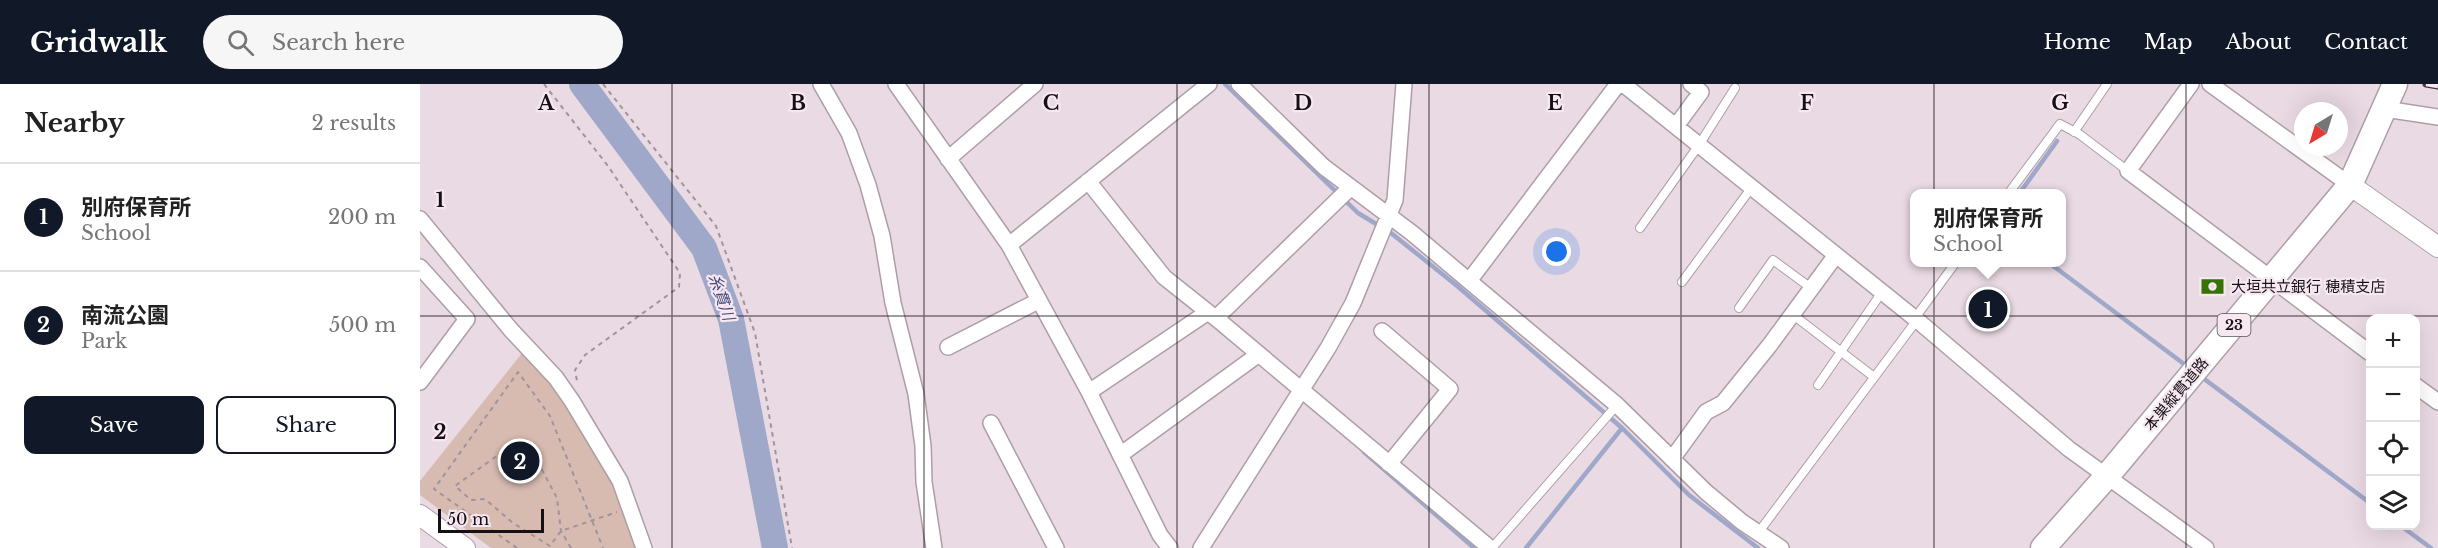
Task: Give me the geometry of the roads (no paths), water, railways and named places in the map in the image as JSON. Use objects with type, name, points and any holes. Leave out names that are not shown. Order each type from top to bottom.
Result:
[{"type":"main road","name":"本巣縦貫道路","points":[[2390,110],[2395,84]]},
{"type":"main road","name":"本巣縦貫道路","points":[[2062,548],[2112,481],[2278,284],[2355,188],[2390,110],[2408,84]]},
{"type":"main road","name":"本巣縦貫道路","points":[[2043,548],[2112,481]]},
{"type":"street","points":[[821,84],[849,134],[868,185],[882,236],[893,303],[916,394],[923,446],[924,482],[934,548]]},
{"type":"street","points":[[897,84],[1010,245],[1038,301],[1089,392],[1160,535],[1170,548]]},
{"type":"street","points":[[948,159],[1035,84]]},
{"type":"street","points":[[1010,245],[1209,84]]},
{"type":"street","points":[[1201,548],[1328,348],[1353,303],[1395,200],[1404,84]]},
{"type":"street","points":[[1469,281],[1618,84]]},
{"type":"street","points":[[1623,84],[1916,319],[2069,449],[2206,548]]},
{"type":"street","points":[[1676,126],[1701,92],[1691,84]]},
{"type":"street","points":[[2192,84],[2128,171],[2366,350]]},
{"type":"street","points":[[2210,84],[2438,247]]},
{"type":"street","points":[[1241,85],[1315,159],[1389,218],[1412,233],[1617,405],[1706,492],[1781,548]]},
{"type":"street","points":[[2390,110],[2438,117]]},
{"type":"street","points":[[1088,182],[1164,277],[1259,354],[1485,546]]},
{"type":"street","points":[[1089,392],[1212,315],[1350,188]]},
{"type":"street","points":[[420,219],[511,330],[556,378],[572,400],[620,481],[644,548]]},
{"type":"street","points":[[1672,459],[1706,412],[1723,403],[1769,346],[1836,255]]},
{"type":"street","points":[[420,267],[467,319],[420,382]]},
{"type":"street","points":[[948,346],[1038,301]]},
{"type":"street","points":[[1382,331],[1450,390],[1389,464]]},
{"type":"street","points":[[1120,455],[1259,354]]},
{"type":"street","points":[[2420,389],[2438,402]]},
{"type":"street","points":[[991,423],[1056,548]]},
{"type":"street","points":[[420,515],[465,548]]},
{"type":"lane","points":[[2074,132],[2107,84]]},
{"type":"lane","points":[[1640,228],[1699,145],[1735,88]]},
{"type":"lane","points":[[2012,189],[2060,124],[2128,171]]},
{"type":"lane","points":[[1682,282],[1752,187]]},
{"type":"lane","points":[[1739,308],[1773,260],[1811,288]]},
{"type":"lane","points":[[1758,533],[1952,267]]},
{"type":"lane","points":[[1818,385],[1882,292]]},
{"type":"lane","points":[[1792,314],[1874,377]]},
{"type":"lane","points":[[1485,546],[1617,405]]},
{"type":"waterway","name":"糸貫川","points":[[582,84],[704,248],[731,319],[775,548]]},
{"type":"waterway","points":[[1225,84],[1358,213],[1391,233],[1456,285],[1622,428],[1689,495],[1758,548]]},
{"type":"waterway","points":[[2023,189],[2057,141]]},
{"type":"waterway","points":[[2055,267],[2188,367]]},
{"type":"waterway","points":[[2199,375],[2366,500]]},
{"type":"waterway","points":[[1526,548],[1622,428]]},
{"type":"waterway","points":[[1364,452],[1474,548]]},
{"type":"waterway","points":[[2406,530],[2431,548]]},
{"type":"railway","points":[[2426,84],[2438,86]]},
{"type":"place","name":"大垣共立銀行 穂積支店","points":[[2213,286]]},
{"type":"place","name":"別府保育所","points":[[1988,309]]},
{"type":"place","name":"南流公園","points":[[520,461]]}]
